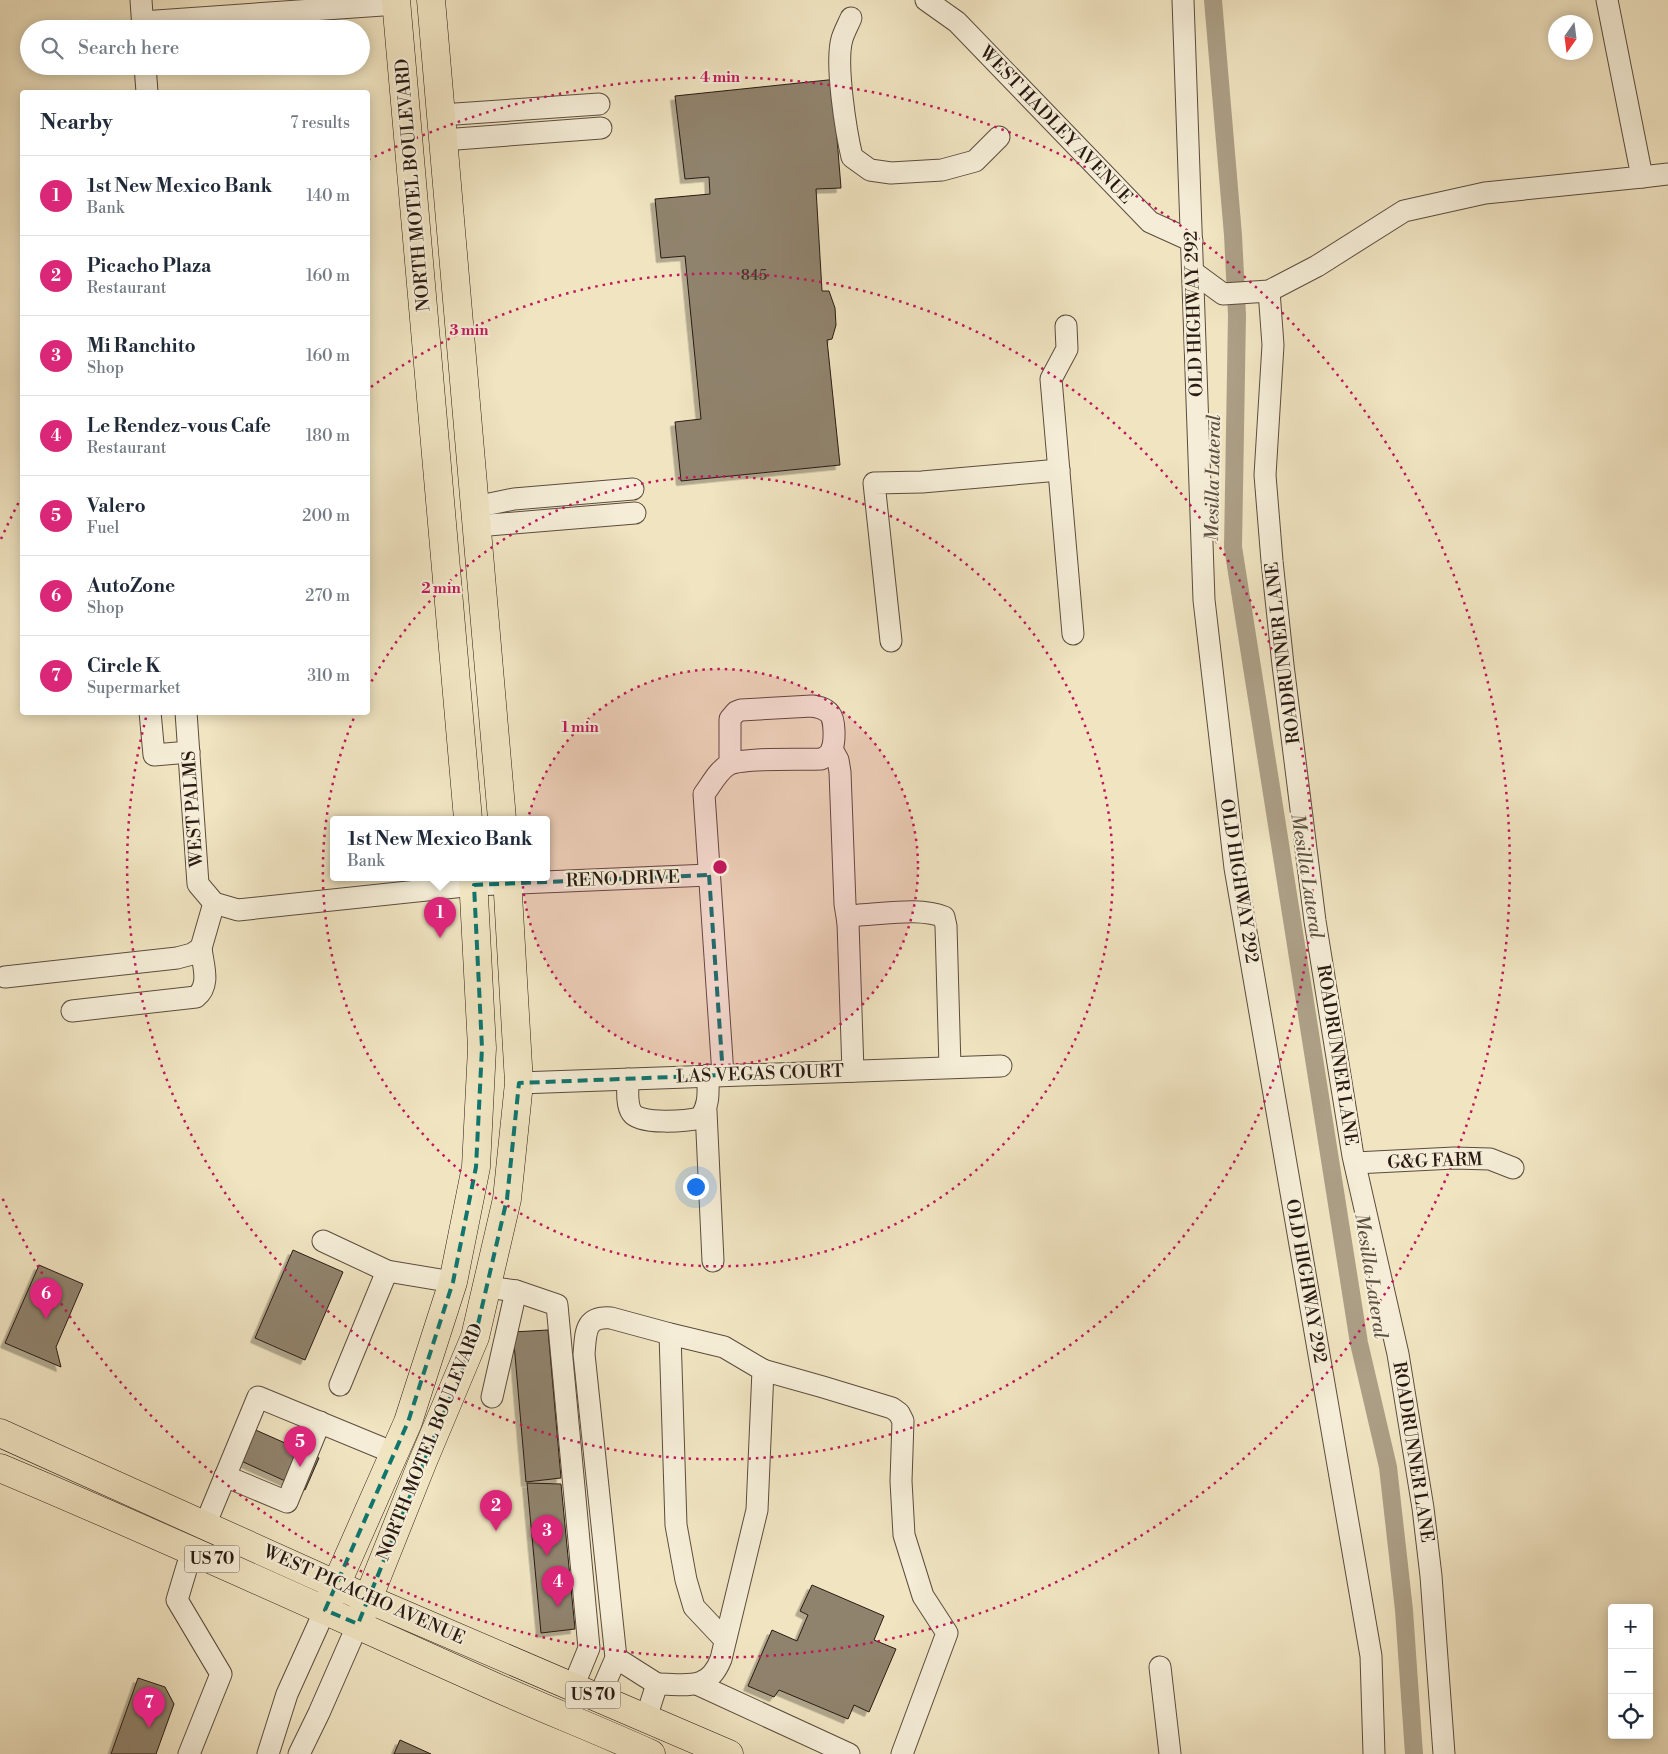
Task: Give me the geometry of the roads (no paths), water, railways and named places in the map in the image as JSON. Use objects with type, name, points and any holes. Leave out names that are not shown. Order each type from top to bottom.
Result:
[{"type":"main road","name":"NORTH MOTEL BOULEVARD","points":[[431,0],[502,816]]},
{"type":"main road","name":"NORTH MOTEL BOULEVARD","points":[[396,2],[468,816]]},
{"type":"main road","points":[[408,130],[442,128]]},
{"type":"main road","points":[[442,518],[476,516]]},
{"type":"main road","name":"NORTH MOTEL BOULEVARD","points":[[325,1610],[408,1422],[453,1282],[476,1167],[482,1058],[474,881]]},
{"type":"main road","name":"NORTH MOTEL BOULEVARD","points":[[358,1624],[475,1337],[507,1199],[518,1083],[507,881]]},
{"type":"main road","points":[[453,1282],[488,1287]]},
{"type":"main road","points":[[4,1470],[11,1437]]},
{"type":"main road","name":"WEST PICACHO AVENUE","points":[[11,1437],[368,1599],[729,1754]]},
{"type":"main road","name":"WEST PICACHO AVENUE","points":[[4,1470],[192,1550],[485,1683],[643,1750]]},
{"type":"main road","points":[[643,1750],[646,1718]]},
{"type":"street","points":[[141,0],[142,20]]},
{"type":"street","name":"WEST HADLEY AVENUE","points":[[926,0],[957,22],[1150,222],[1192,241]]},
{"type":"street","name":"OLD HIGHWAY 292","points":[[1183,0],[1204,600],[1235,868],[1371,1656],[1374,1754]]},
{"type":"street","points":[[1607,0],[1642,177]]},
{"type":"street","points":[[197,20],[396,2]]},
{"type":"street","points":[[851,18],[841,41],[840,64],[846,134],[852,157],[870,170],[890,173],[942,170],[975,161],[999,137]]},
{"type":"street","points":[[146,75],[147,90]]},
{"type":"street","points":[[442,128],[599,104]]},
{"type":"street","points":[[442,128],[601,128]]},
{"type":"street","points":[[1193,272],[1223,294],[1263,291],[1317,266],[1404,211],[1485,193],[1668,174]]},
{"type":"street","name":"ROADRUNNER LANE","points":[[1263,291],[1273,344],[1265,475],[1283,665],[1316,921],[1355,1163],[1398,1354],[1423,1508],[1432,1576],[1444,1754]]},
{"type":"street","points":[[1066,326],[1067,349],[1051,379],[1073,634]]},
{"type":"street","points":[[891,641],[874,483],[922,482],[1059,470]]},
{"type":"street","points":[[472,471],[480,484],[492,492],[514,499]]},
{"type":"street","points":[[476,516],[514,499],[633,489]]},
{"type":"street","points":[[476,516],[635,513]]},
{"type":"street","points":[[730,763],[730,719],[736,712],[742,710],[812,706],[828,712],[832,718],[832,749],[838,760],[840,772],[853,1070]]},
{"type":"street","points":[[150,715],[154,755],[189,752]]},
{"type":"street","name":"WEST PALMS","points":[[186,715],[198,884],[214,903]]},
{"type":"street","points":[[713,1261],[706,1111],[715,1075],[709,875],[704,794],[730,763],[821,759],[828,756],[832,749]]},
{"type":"street","name":"RENO DRIVE","points":[[550,879],[709,875]]},
{"type":"street","points":[[72,1011],[196,997],[203,991],[205,983],[202,948],[214,903],[238,910],[474,881]]},
{"type":"street","points":[[848,923],[852,917],[859,915],[922,912],[934,913],[944,917],[946,926],[950,1067]]},
{"type":"street","points":[[5,977],[177,958],[192,954],[202,948]]},
{"type":"street","name":"LAS VEGAS COURT","points":[[518,1083],[1001,1066]]},
{"type":"street","points":[[628,1079],[630,1107],[632,1113],[637,1118],[646,1121],[692,1120],[700,1118],[706,1111]]},
{"type":"street","name":"G&G FARM","points":[[1355,1163],[1454,1158],[1490,1159],[1513,1168]]},
{"type":"street","points":[[323,1241],[387,1271],[453,1282]]},
{"type":"street","points":[[340,1385],[387,1271]]},
{"type":"street","points":[[488,1287],[516,1290],[557,1306],[589,1648],[573,1687]]},
{"type":"street","points":[[492,1397],[516,1290]]},
{"type":"street","points":[[599,1697],[616,1658],[584,1354],[588,1326],[594,1320],[602,1317],[724,1347],[734,1351],[763,1370],[823,1386],[892,1408],[899,1413],[903,1421],[901,1481],[904,1535],[923,1596],[947,1633],[902,1754]]},
{"type":"street","points":[[670,1334],[676,1526],[684,1571],[694,1607],[725,1640]]},
{"type":"street","points":[[699,1685],[706,1681],[717,1669],[757,1510],[763,1370]]},
{"type":"street","points":[[205,1524],[258,1397],[394,1453]]},
{"type":"street","points":[[225,1476],[286,1502],[320,1422]]},
{"type":"street","points":[[189,1754],[221,1674],[177,1600],[192,1550]]},
{"type":"street","name":"NORTH MOTEL BOULEVARD","points":[[268,1754],[287,1694],[325,1610]]},
{"type":"street","name":"NORTH MOTEL BOULEVARD","points":[[299,1754],[319,1714],[358,1624]]},
{"type":"street","points":[[616,1658],[657,1684],[699,1685],[849,1754]]},
{"type":"street","points":[[1160,1667],[1170,1754]]},
{"type":"street","points":[[646,1718],[657,1684]]},
{"type":"waterway","name":"Mesilla Lateral","points":[[1213,0],[1233,235],[1237,315],[1233,547],[1359,1343],[1388,1467],[1404,1610],[1414,1754]]},
{"type":"place","name":"1st New Mexico Bank","points":[[440,938]]},
{"type":"place","name":"AutoZone","points":[[46,1319]]},
{"type":"place","name":"Valero","points":[[300,1467]]},
{"type":"place","name":"Picacho Plaza","points":[[496,1531]]},
{"type":"place","name":"Mi Ranchito","points":[[547,1556]]},
{"type":"place","name":"Le Rendez-vous Cafe","points":[[558,1607]]},
{"type":"place","name":"Circle K","points":[[149,1728]]}]
